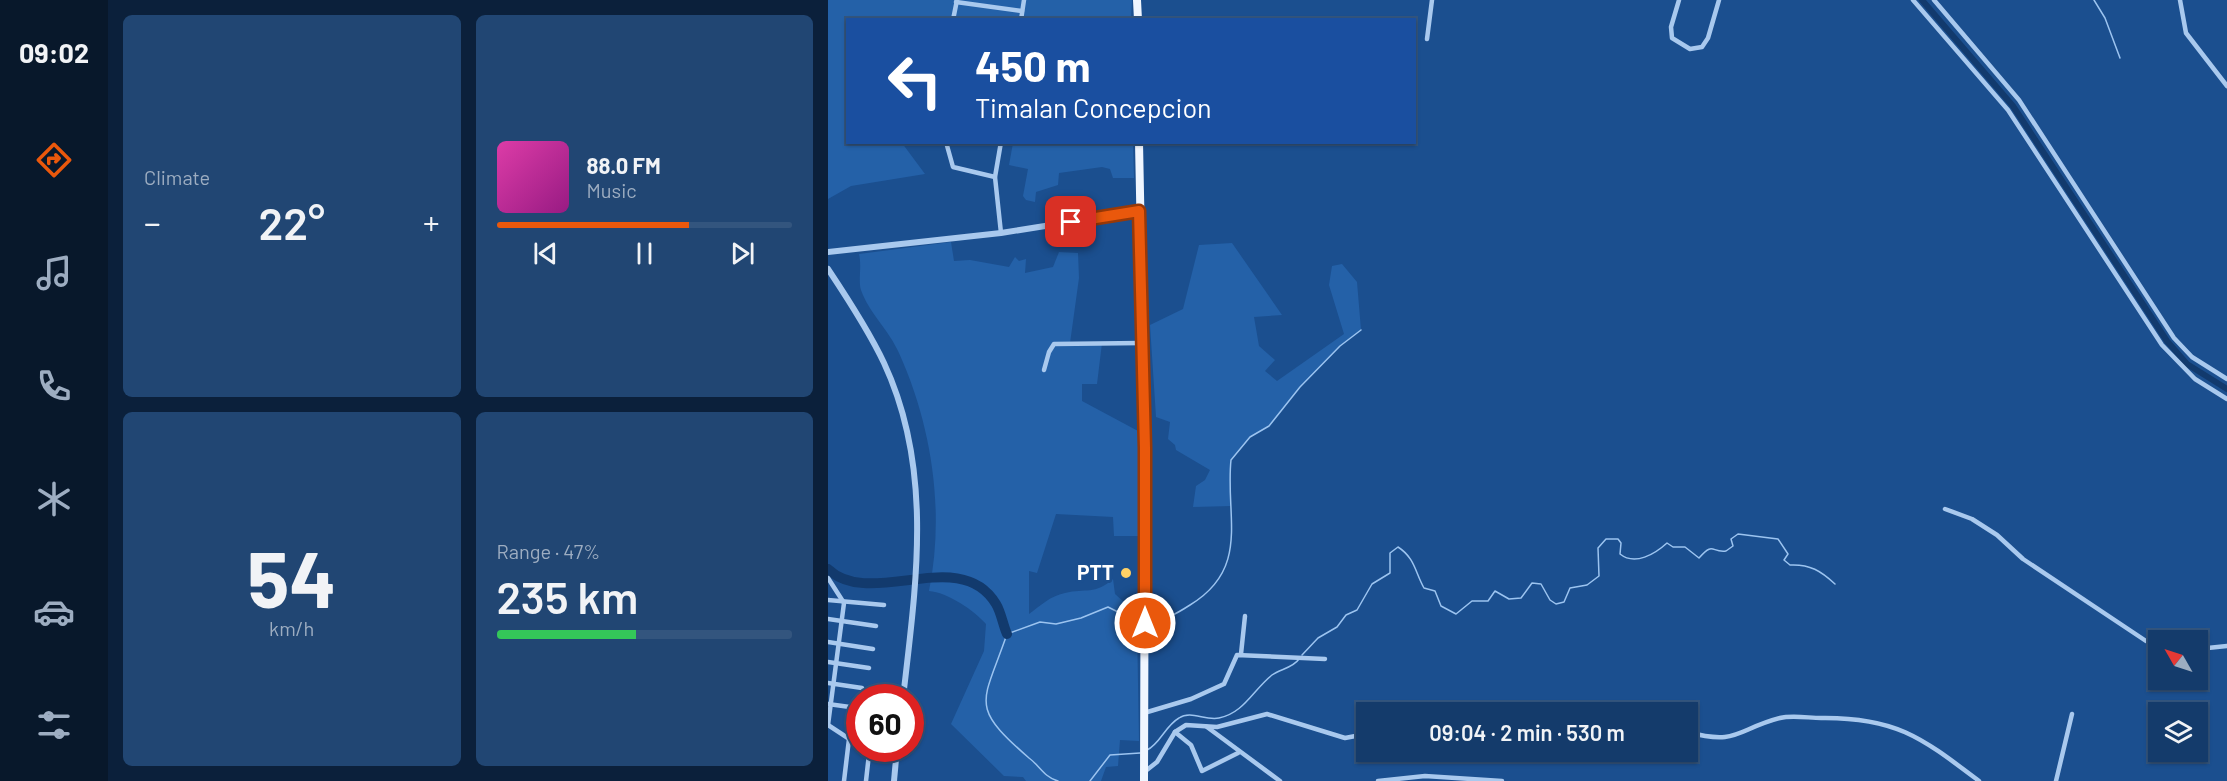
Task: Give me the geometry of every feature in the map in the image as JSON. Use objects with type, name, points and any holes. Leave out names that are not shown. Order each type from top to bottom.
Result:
[{"type":"main road","points":[[1137,0],[1138,18]]},
{"type":"main road","points":[[1139,144],[1144,777]]},
{"type":"street","points":[[1021,18],[1024,0]]},
{"type":"street","points":[[1427,39],[1432,0]]},
{"type":"street","points":[[1679,0],[1671,27],[1672,38],[1678,44],[1690,49],[1702,47],[1708,38],[1719,0]]},
{"type":"street","points":[[1913,0],[2008,110],[2162,345],[2195,379],[2227,399]]},
{"type":"street","points":[[1934,0],[2019,100],[2174,338],[2192,357],[2227,380]]},
{"type":"street","points":[[2180,0],[2186,33],[2227,86]]},
{"type":"street","points":[[953,18],[957,1],[1022,10]]},
{"type":"street","points":[[947,144],[953,167],[995,177]]},
{"type":"street","points":[[1001,144],[995,177],[1001,233]]},
{"type":"street","points":[[828,252],[1001,233],[1139,211]]},
{"type":"street","points":[[2080,221],[2092,213]]},
{"type":"street","points":[[828,269],[884,362],[899,402],[915,470],[919,541],[905,684]]},
{"type":"street","points":[[1044,370],[1054,344],[1142,343]]},
{"type":"street","points":[[1945,509],[1972,519],[1996,535],[2023,559],[2148,642]]},
{"type":"street","points":[[828,578],[844,603],[831,683],[828,725],[846,738]]},
{"type":"street","points":[[828,600],[884,605]]},
{"type":"street","points":[[1240,654],[1245,616]]},
{"type":"street","points":[[828,619],[876,626]]},
{"type":"street","points":[[828,642],[873,649]]},
{"type":"street","points":[[2208,648],[2227,646]]},
{"type":"street","points":[[1144,713],[1191,699],[1224,684],[1235,656],[1240,654],[1325,659]]},
{"type":"street","points":[[828,662],[869,668]]},
{"type":"street","points":[[831,683],[846,685]]},
{"type":"street","points":[[829,704],[846,706]]},
{"type":"street","points":[[1144,777],[1157,762],[1176,732],[1186,725],[1217,727],[1267,714],[1345,738],[1356,736]]},
{"type":"street","points":[[2056,781],[2072,714]]},
{"type":"street","points":[[1698,733],[1729,738],[1781,718],[1865,719],[1895,727],[1925,740],[1979,781]]},
{"type":"street","points":[[1206,726],[1238,753],[1280,781]]},
{"type":"street","points":[[1176,732],[1191,745],[1202,771],[1238,753]]},
{"type":"street","points":[[844,781],[846,762]]},
{"type":"street","points":[[866,781],[868,762]]},
{"type":"street","points":[[894,781],[896,762]]},
{"type":"street","points":[[1378,781],[1425,776],[1502,781]]},
{"type":"shaded area","points":[[828,0],[1132,0],[1131,18],[846,18],[846,144],[903,144],[925,174],[851,186],[828,199]]},
{"type":"shaded area","points":[[1013,144],[1133,144],[1134,178],[1113,178],[1110,169],[1102,167],[1059,173],[1058,185],[1036,192],[1035,202],[1026,200],[1023,196],[1028,169],[1009,165]]},
{"type":"shaded area","points":[[951,242],[954,261],[970,260],[1009,267],[1015,257],[1019,261],[1026,259],[1025,273],[1053,267],[1059,252],[1078,253],[1079,278],[1070,343],[1102,343],[1097,384],[1082,384],[1082,401],[1138,431],[1138,536],[1114,536],[1113,517],[1056,514],[1037,573],[1029,571],[1029,614],[1055,596],[1095,589],[1113,579],[1115,594],[1134,611],[1137,625],[1139,741],[1120,740],[1118,766],[1106,767],[1101,781],[1026,781],[1023,777],[1004,776],[951,724],[984,651],[986,624],[960,603],[929,591],[936,531],[935,500],[927,440],[920,410],[899,353],[861,290],[859,254]]},
{"type":"shaded area","points":[[1232,243],[1282,315],[1254,317],[1259,346],[1275,360],[1265,371],[1277,381],[1344,334],[1329,285],[1332,266],[1342,264],[1357,282],[1361,330],[1340,346],[1300,387],[1269,426],[1250,437],[1231,459],[1231,506],[1193,507],[1196,486],[1205,480],[1210,470],[1176,450],[1175,445],[1168,439],[1170,422],[1156,417],[1150,325],[1183,309],[1199,245]]},
{"type":"waterway","points":[[1922,0],[2013,106],[2167,341],[2187,364],[2227,389]]},
{"type":"waterway","points":[[2094,0],[2105,18],[2120,58]]},
{"type":"waterway","points":[[1148,619],[1165,618],[1185,608],[1209,590],[1221,575],[1228,558],[1231,540],[1231,460],[1250,437],[1269,426],[1300,387],[1340,346],[1361,330]]},
{"type":"waterway","points":[[1302,655],[1318,638],[1337,627],[1346,615],[1357,610],[1372,584],[1390,573],[1390,553],[1398,547],[1408,556],[1424,588],[1435,591],[1441,606],[1456,614],[1472,601],[1488,601],[1495,591],[1509,599],[1521,598],[1532,583],[1541,584],[1550,600],[1556,604],[1564,602],[1570,588],[1587,585],[1599,576],[1598,548],[1606,539],[1618,539],[1621,543],[1620,554],[1632,559],[1645,557],[1667,543],[1673,547],[1685,547],[1699,558],[1710,549],[1726,551],[1733,546],[1731,539],[1738,534],[1778,539],[1788,554],[1784,560],[1790,565],[1815,569],[1835,584]]},
{"type":"waterway","points":[[828,569],[846,580],[867,583],[938,577],[961,579],[980,587],[996,604],[1007,634]]},
{"type":"waterway","points":[[1058,781],[1046,774],[1010,740],[996,726],[989,714],[986,702],[987,690],[1007,634],[1040,622],[1056,624],[1081,618],[1108,607],[1128,617],[1140,618]]},
{"type":"waterway","points":[[1147,750],[1156,744],[1179,718],[1193,715],[1214,719],[1235,711],[1272,675],[1299,659]]},
{"type":"waterway","points":[[1090,781],[1110,755],[1140,753]]},
{"type":"place","name":"PTT","points":[[1126,573]]},
{"type":"route","points":[[1071,222],[1139,211],[1145,448],[1145,623]]}]
